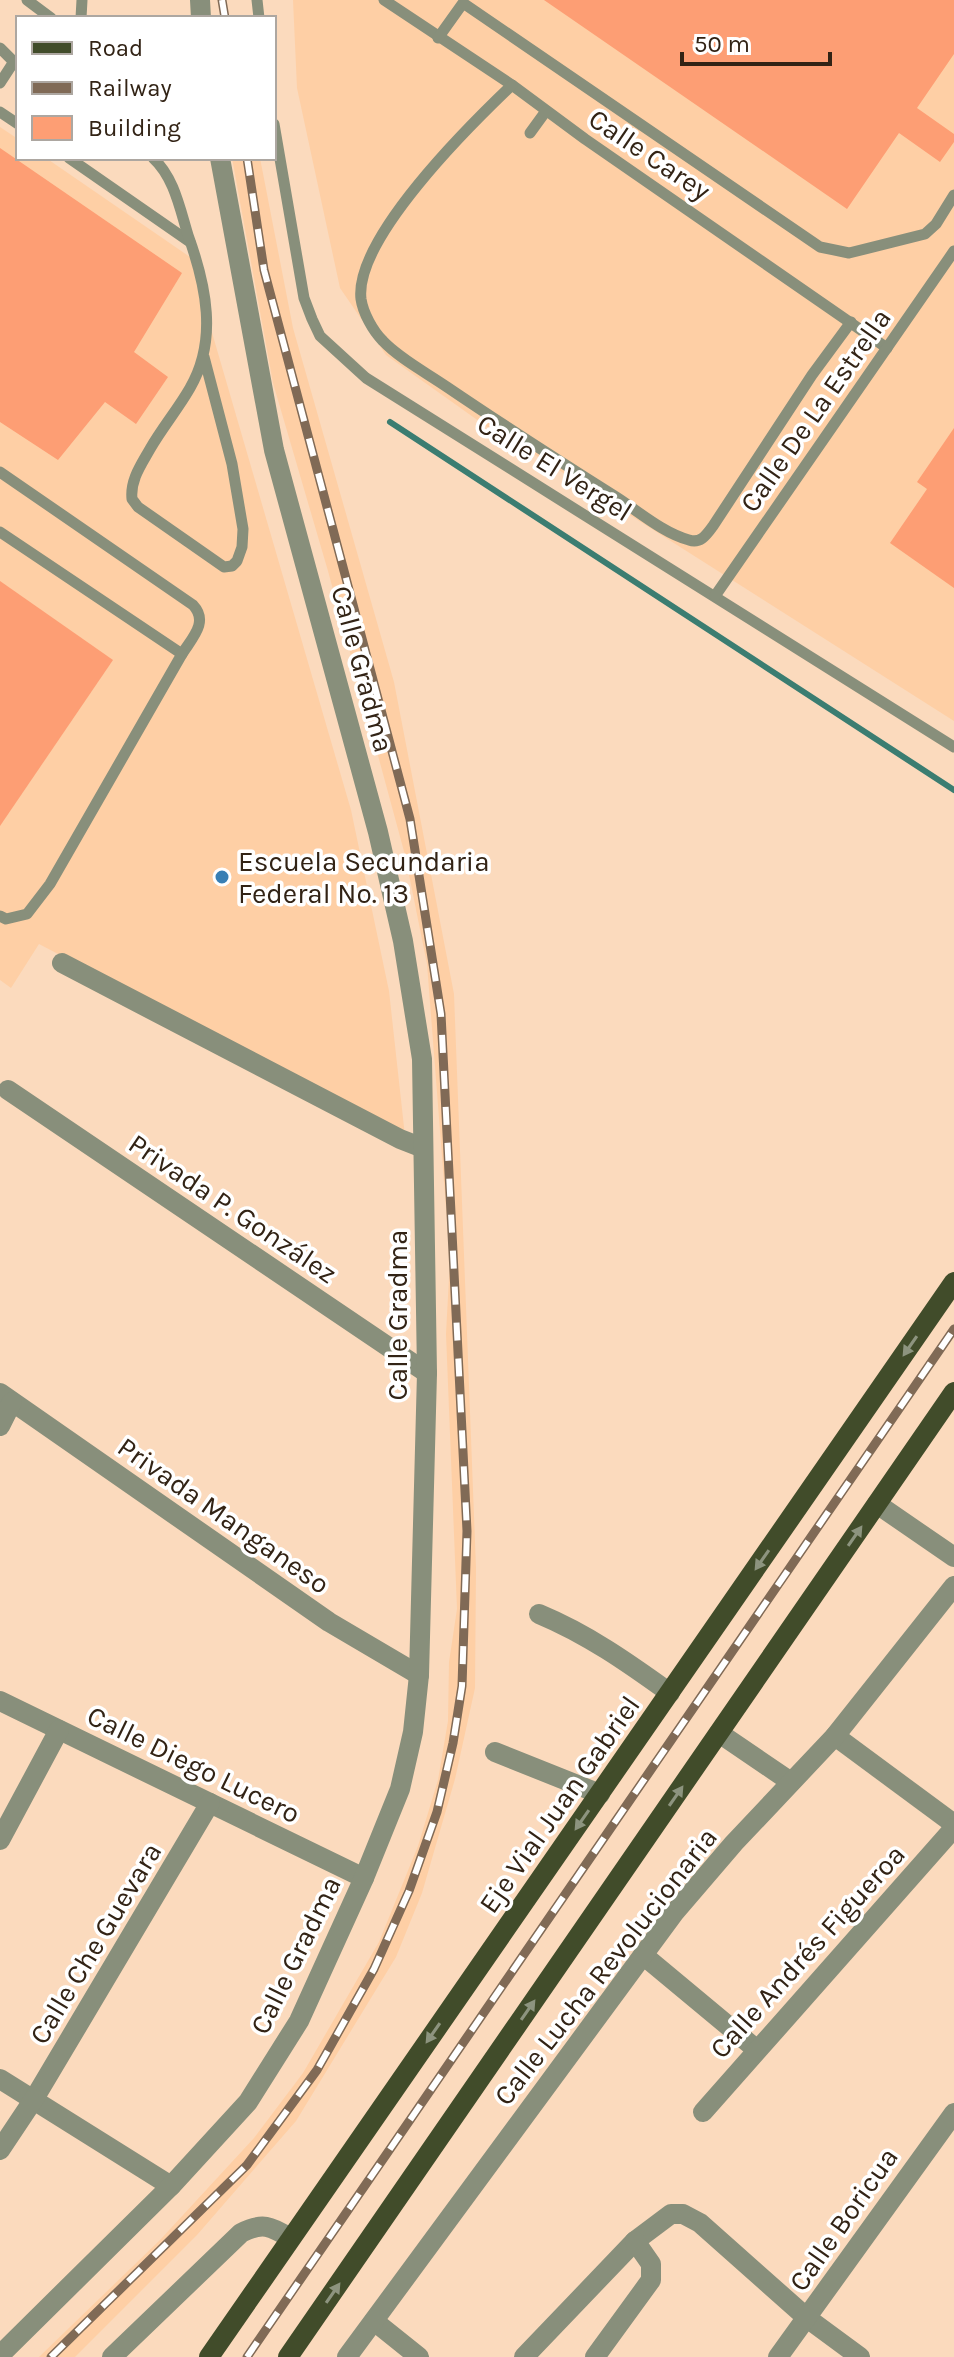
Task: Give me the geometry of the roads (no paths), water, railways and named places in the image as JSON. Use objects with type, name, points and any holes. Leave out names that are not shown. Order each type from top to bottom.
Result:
[{"type":"main road","name":"Eje Vial Juan Gabriel","points":[[209,2357],[954,1282]]},
{"type":"main road","points":[[288,2357],[954,1392]]},
{"type":"street","name":"Calle Gradma","points":[[0,2355],[171,2186],[248,2102],[290,2034],[364,1878],[400,1789],[413,1732],[419,1675],[427,1373],[422,1059],[403,941],[378,832],[274,450],[220,160]]},
{"type":"street","points":[[62,963],[400,1139],[423,1148]]},
{"type":"street","name":"Privada P. González","points":[[8,1090],[427,1373]]},
{"type":"street","points":[[0,1426],[6,1398]]},
{"type":"street","name":"Privada Manganeso","points":[[6,1398],[329,1622],[419,1675]]},
{"type":"street","points":[[877,1504],[954,1557]]},
{"type":"street","name":"Calle Lucha Revolucionaria","points":[[347,2357],[674,1913],[835,1736],[954,1586]]},
{"type":"street","points":[[539,1614],[612,1650],[670,1693]]},
{"type":"street","name":"Calle Diego Lucero","points":[[0,1701],[364,1878]]},
{"type":"street","points":[[0,1840],[59,1730]]},
{"type":"street","points":[[719,1733],[791,1782]]},
{"type":"street","points":[[835,1736],[954,1826]]},
{"type":"street","points":[[495,1752],[600,1794]]},
{"type":"street","name":"Calle Che Guevara","points":[[0,2150],[34,2099],[210,1803]]},
{"type":"street","name":"Calle Andrés Figueroa","points":[[703,2112],[954,1826]]},
{"type":"street","points":[[643,1955],[756,2049]]},
{"type":"street","points":[[0,2079],[171,2186]]},
{"type":"street","name":"Calle Boricua","points":[[778,2357],[950,2127]]},
{"type":"street","points":[[524,2357],[635,2241],[671,2214],[683,2214],[700,2223],[807,2318],[860,2357]]},
{"type":"street","points":[[112,2357],[241,2233],[255,2225],[270,2225],[290,2238]]},
{"type":"street","points":[[595,2357],[651,2280],[651,2264],[635,2241]]},
{"type":"street","points":[[374,2321],[419,2357]]},
{"type":"lane","name":"Calle Carey","points":[[384,0],[512,85],[887,348]]},
{"type":"lane","points":[[438,38],[462,1],[820,247],[849,253],[925,234],[936,224],[954,195]]},
{"type":"lane","points":[[34,2],[49,16]]},
{"type":"lane","points":[[0,48],[16,64],[0,83]]},
{"type":"lane","points":[[512,85],[435,163],[374,247],[364,266],[361,302],[373,328],[384,343],[424,371],[551,457],[661,526],[697,541],[705,537],[713,526],[812,375],[851,322]]},
{"type":"lane","points":[[530,133],[546,111]]},
{"type":"lane","name":"Calle El Vergel","points":[[276,136],[304,298],[320,336],[366,378],[954,747]]},
{"type":"lane","points":[[72,160],[191,243]]},
{"type":"lane","points":[[155,160],[167,175],[191,243],[206,305],[208,334],[204,357],[191,386],[133,480],[132,499],[138,507],[224,567],[232,566],[237,561],[243,529],[232,464],[204,357]]},
{"type":"lane","name":"Calle De La Estrella","points":[[715,596],[954,251]]},
{"type":"lane","points":[[0,472],[193,605],[202,619],[50,884],[27,914],[6,919],[0,916]]},
{"type":"lane","points":[[0,532],[182,654]]},
{"type":"waterway","points":[[390,422],[954,790]]},
{"type":"railway","points":[[222,0],[225,16]]},
{"type":"railway","points":[[51,2357],[247,2165],[317,2070],[374,1969],[409,1891],[437,1812],[462,1686],[467,1531],[441,1014],[410,819],[264,270],[247,160]]},
{"type":"railway","points":[[247,2357],[954,1329]]},
{"type":"place","name":"Escuela Secundaria Federal No. 13","points":[[222,877]]}]
